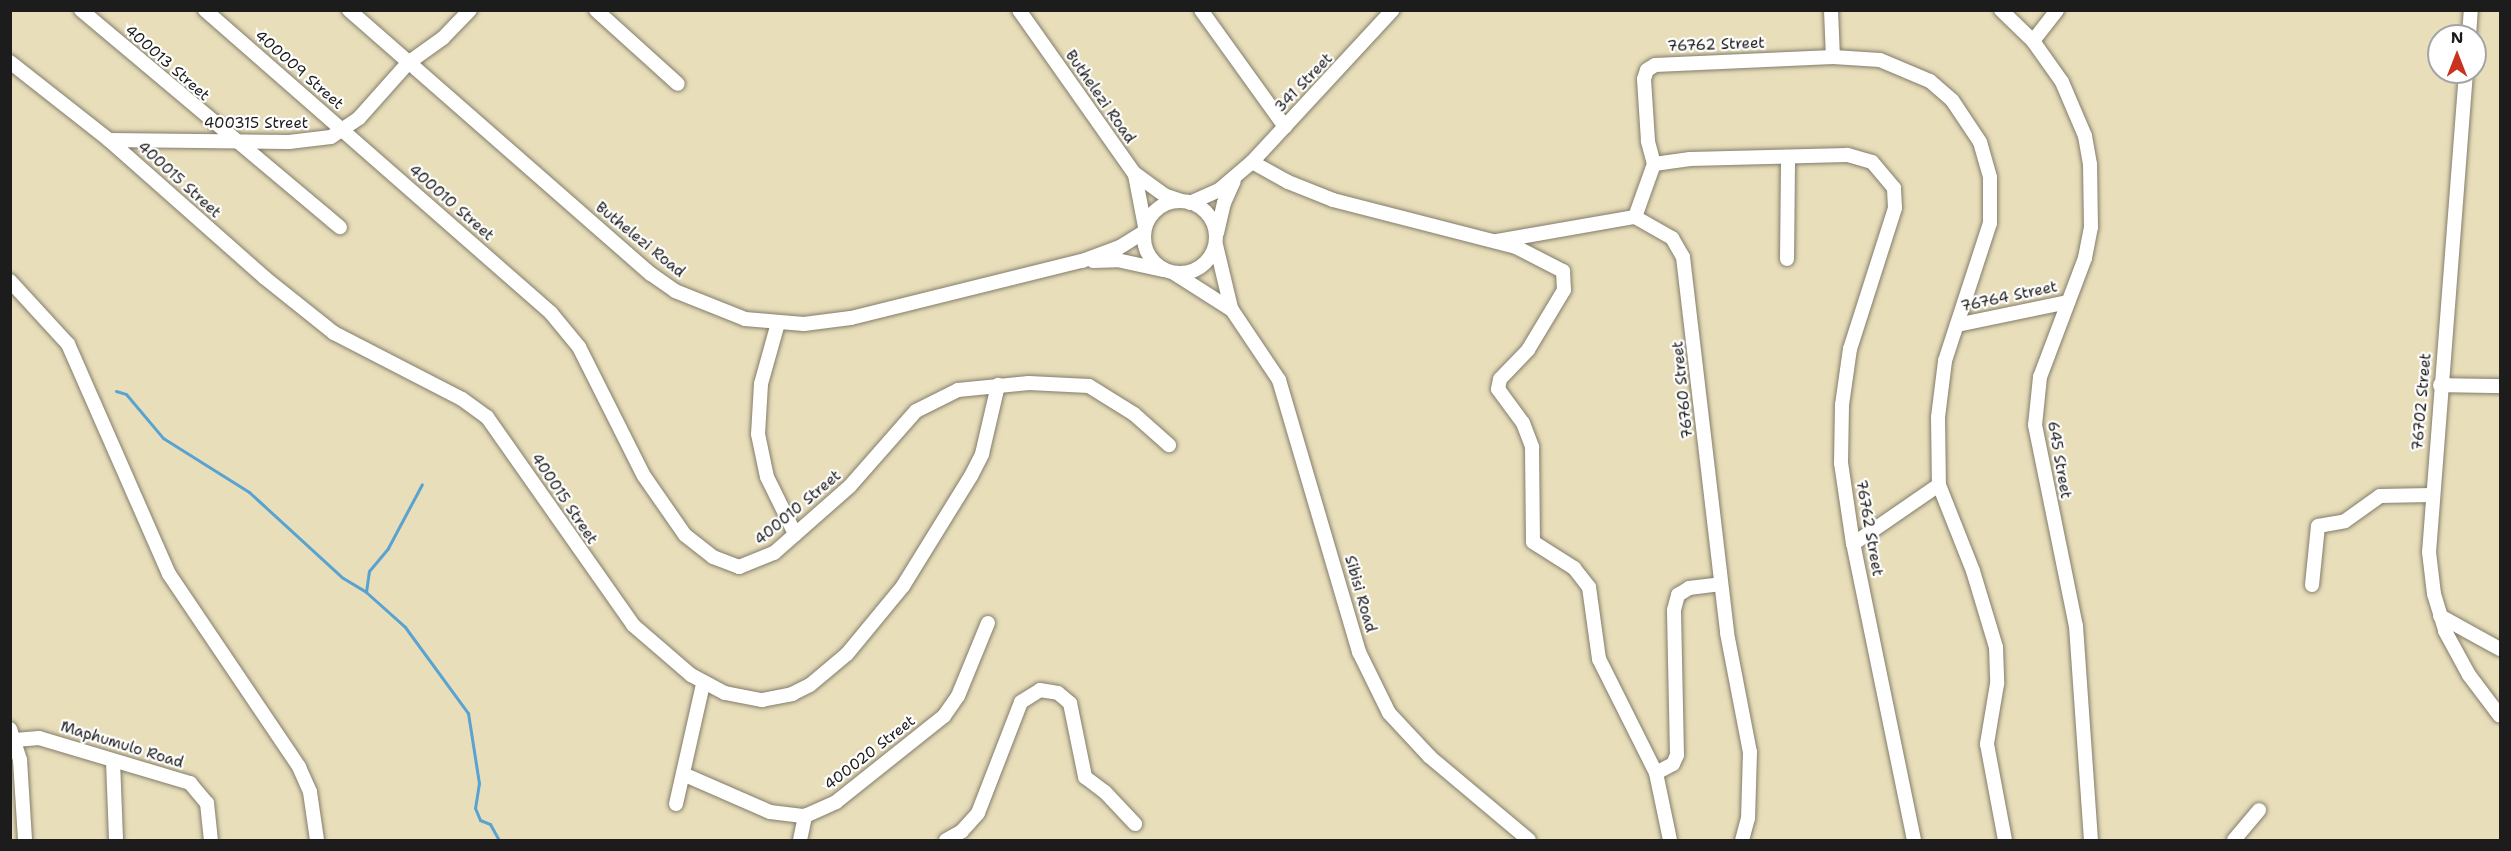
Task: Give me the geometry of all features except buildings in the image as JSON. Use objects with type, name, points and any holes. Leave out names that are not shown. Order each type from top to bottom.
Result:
[{"type":"street","name":"400013 Street","points":[[81,10],[232,140],[340,227]]},
{"type":"street","name":"400009 Street","points":[[205,10],[344,131]]},
{"type":"street","name":"Buthelezi Road","points":[[349,10],[651,274],[675,291],[713,309],[778,323],[851,318],[1082,261],[1120,247],[1145,230],[1159,208],[1186,202]]},
{"type":"street","points":[[344,131],[408,63],[443,38],[470,10]]},
{"type":"street","points":[[596,10],[678,84]]},
{"type":"street","name":"Buthelezi Road","points":[[1019,10],[1134,173],[1164,195],[1186,202],[1209,216],[1216,241],[1205,264],[1196,270],[1169,272],[1117,260],[1082,261]]},
{"type":"street","points":[[1201,10],[1285,127]]},
{"type":"street","name":"341 Street","points":[[1186,202],[1219,190],[1237,176],[1393,10]]},
{"type":"street","points":[[1831,10],[1833,57]]},
{"type":"street","name":"645 Street","points":[[2001,10],[2033,41],[2062,82],[2075,109],[2090,164],[2091,227],[2085,258],[2040,377],[2035,424],[2076,626],[2091,840]]},
{"type":"street","points":[[2033,41],[2057,10]]},
{"type":"street","name":"76762 Street","points":[[1914,840],[1853,544],[1841,463],[1842,405],[1852,340],[1896,197],[1891,181],[1865,159],[1847,155],[1690,159],[1654,164],[1644,93],[1645,74],[1650,67],[1833,57],[1880,60],[1930,81],[1952,100],[1980,142],[1990,178],[1990,223],[1957,325],[1940,392],[1939,485],[1973,571],[1996,647],[1997,684],[1987,744],[2005,840]]},
{"type":"street","name":"400015 Street","points":[[10,63],[109,140],[265,278],[334,333],[462,399],[487,417],[633,625],[703,684],[746,699],[778,698],[810,685],[848,654],[903,586],[971,476],[982,454],[998,385]]},
{"type":"street","name":"76702 Street","points":[[2465,84],[2439,385],[2429,552],[2440,616],[2457,657],[2500,716]]},
{"type":"street","name":"400315 Street","points":[[109,140],[310,141],[344,131]]},
{"type":"street","name":"400010 Street","points":[[344,131],[567,331],[644,476],[685,535],[700,549],[739,567],[749,566],[774,553],[850,486],[916,411],[947,393],[998,385],[1073,382],[1089,386],[1134,414],[1168,445]]},
{"type":"street","points":[[1787,259],[1788,158]]},
{"type":"street","points":[[1252,162],[1288,182],[1351,206],[1496,242],[1536,255],[1565,275],[1564,290],[1528,351],[1500,379],[1498,389],[1523,423],[1532,447],[1533,542],[1574,568],[1589,587],[1599,658],[1656,773],[1670,840]]},
{"type":"street","points":[[1496,242],[1635,217],[1654,164]]},
{"type":"street","name":"Buthelezi Road","points":[[1134,173],[1148,255],[1169,272]]},
{"type":"street","name":"341 Street","points":[[1216,241],[1224,203],[1237,176]]},
{"type":"street","name":"76760 Street","points":[[1635,217],[1672,238],[1683,257],[1721,584],[1750,752],[1748,818],[1742,840]]},
{"type":"street","name":"Sibisi Road","points":[[1216,241],[1220,274],[1232,310],[1264,353],[1287,397],[1359,652],[1376,690],[1408,736],[1529,840]]},
{"type":"street","name":"Sibisi Road","points":[[1169,272],[1232,310]]},
{"type":"street","points":[[10,281],[68,344],[169,574],[300,767],[310,792],[317,840]]},
{"type":"street","name":"76764 Street","points":[[1957,325],[2068,302]]},
{"type":"street","points":[[778,323],[761,384],[758,434],[767,477],[795,534]]},
{"type":"street","points":[[2439,385],[2500,386]]},
{"type":"street","points":[[1853,544],[1939,485]]},
{"type":"street","points":[[2312,585],[2318,526],[2345,521],[2380,496],[2431,495]]},
{"type":"street","points":[[1656,773],[1673,764],[1677,755],[1674,610],[1678,595],[1689,588],[1721,584]]},
{"type":"street","points":[[2440,616],[2500,649]]},
{"type":"street","name":"400020 Street","points":[[805,816],[836,802],[861,785],[944,716],[958,696],[988,623]]},
{"type":"street","points":[[676,804],[703,684]]},
{"type":"street","points":[[946,840],[962,831],[978,813],[1021,702],[1040,690],[1059,693],[1070,703],[1084,777],[1105,792],[1135,825]]},
{"type":"street","points":[[13,734],[20,760],[25,840]]},
{"type":"street","name":"Maphumulo Road","points":[[13,734],[39,738],[198,789],[207,803],[211,840]]},
{"type":"street","points":[[113,761],[116,840]]},
{"type":"street","points":[[683,774],[770,812],[805,816],[800,840]]},
{"type":"street","points":[[2234,840],[2259,810]]},
{"type":"waterway","points":[[116,391],[126,394],[163,438],[249,492],[343,578],[366,592],[405,627],[468,713],[479,783],[475,808],[480,820],[490,824],[499,840]]},
{"type":"waterway","points":[[366,592],[369,571],[388,548],[422,484]]}]
